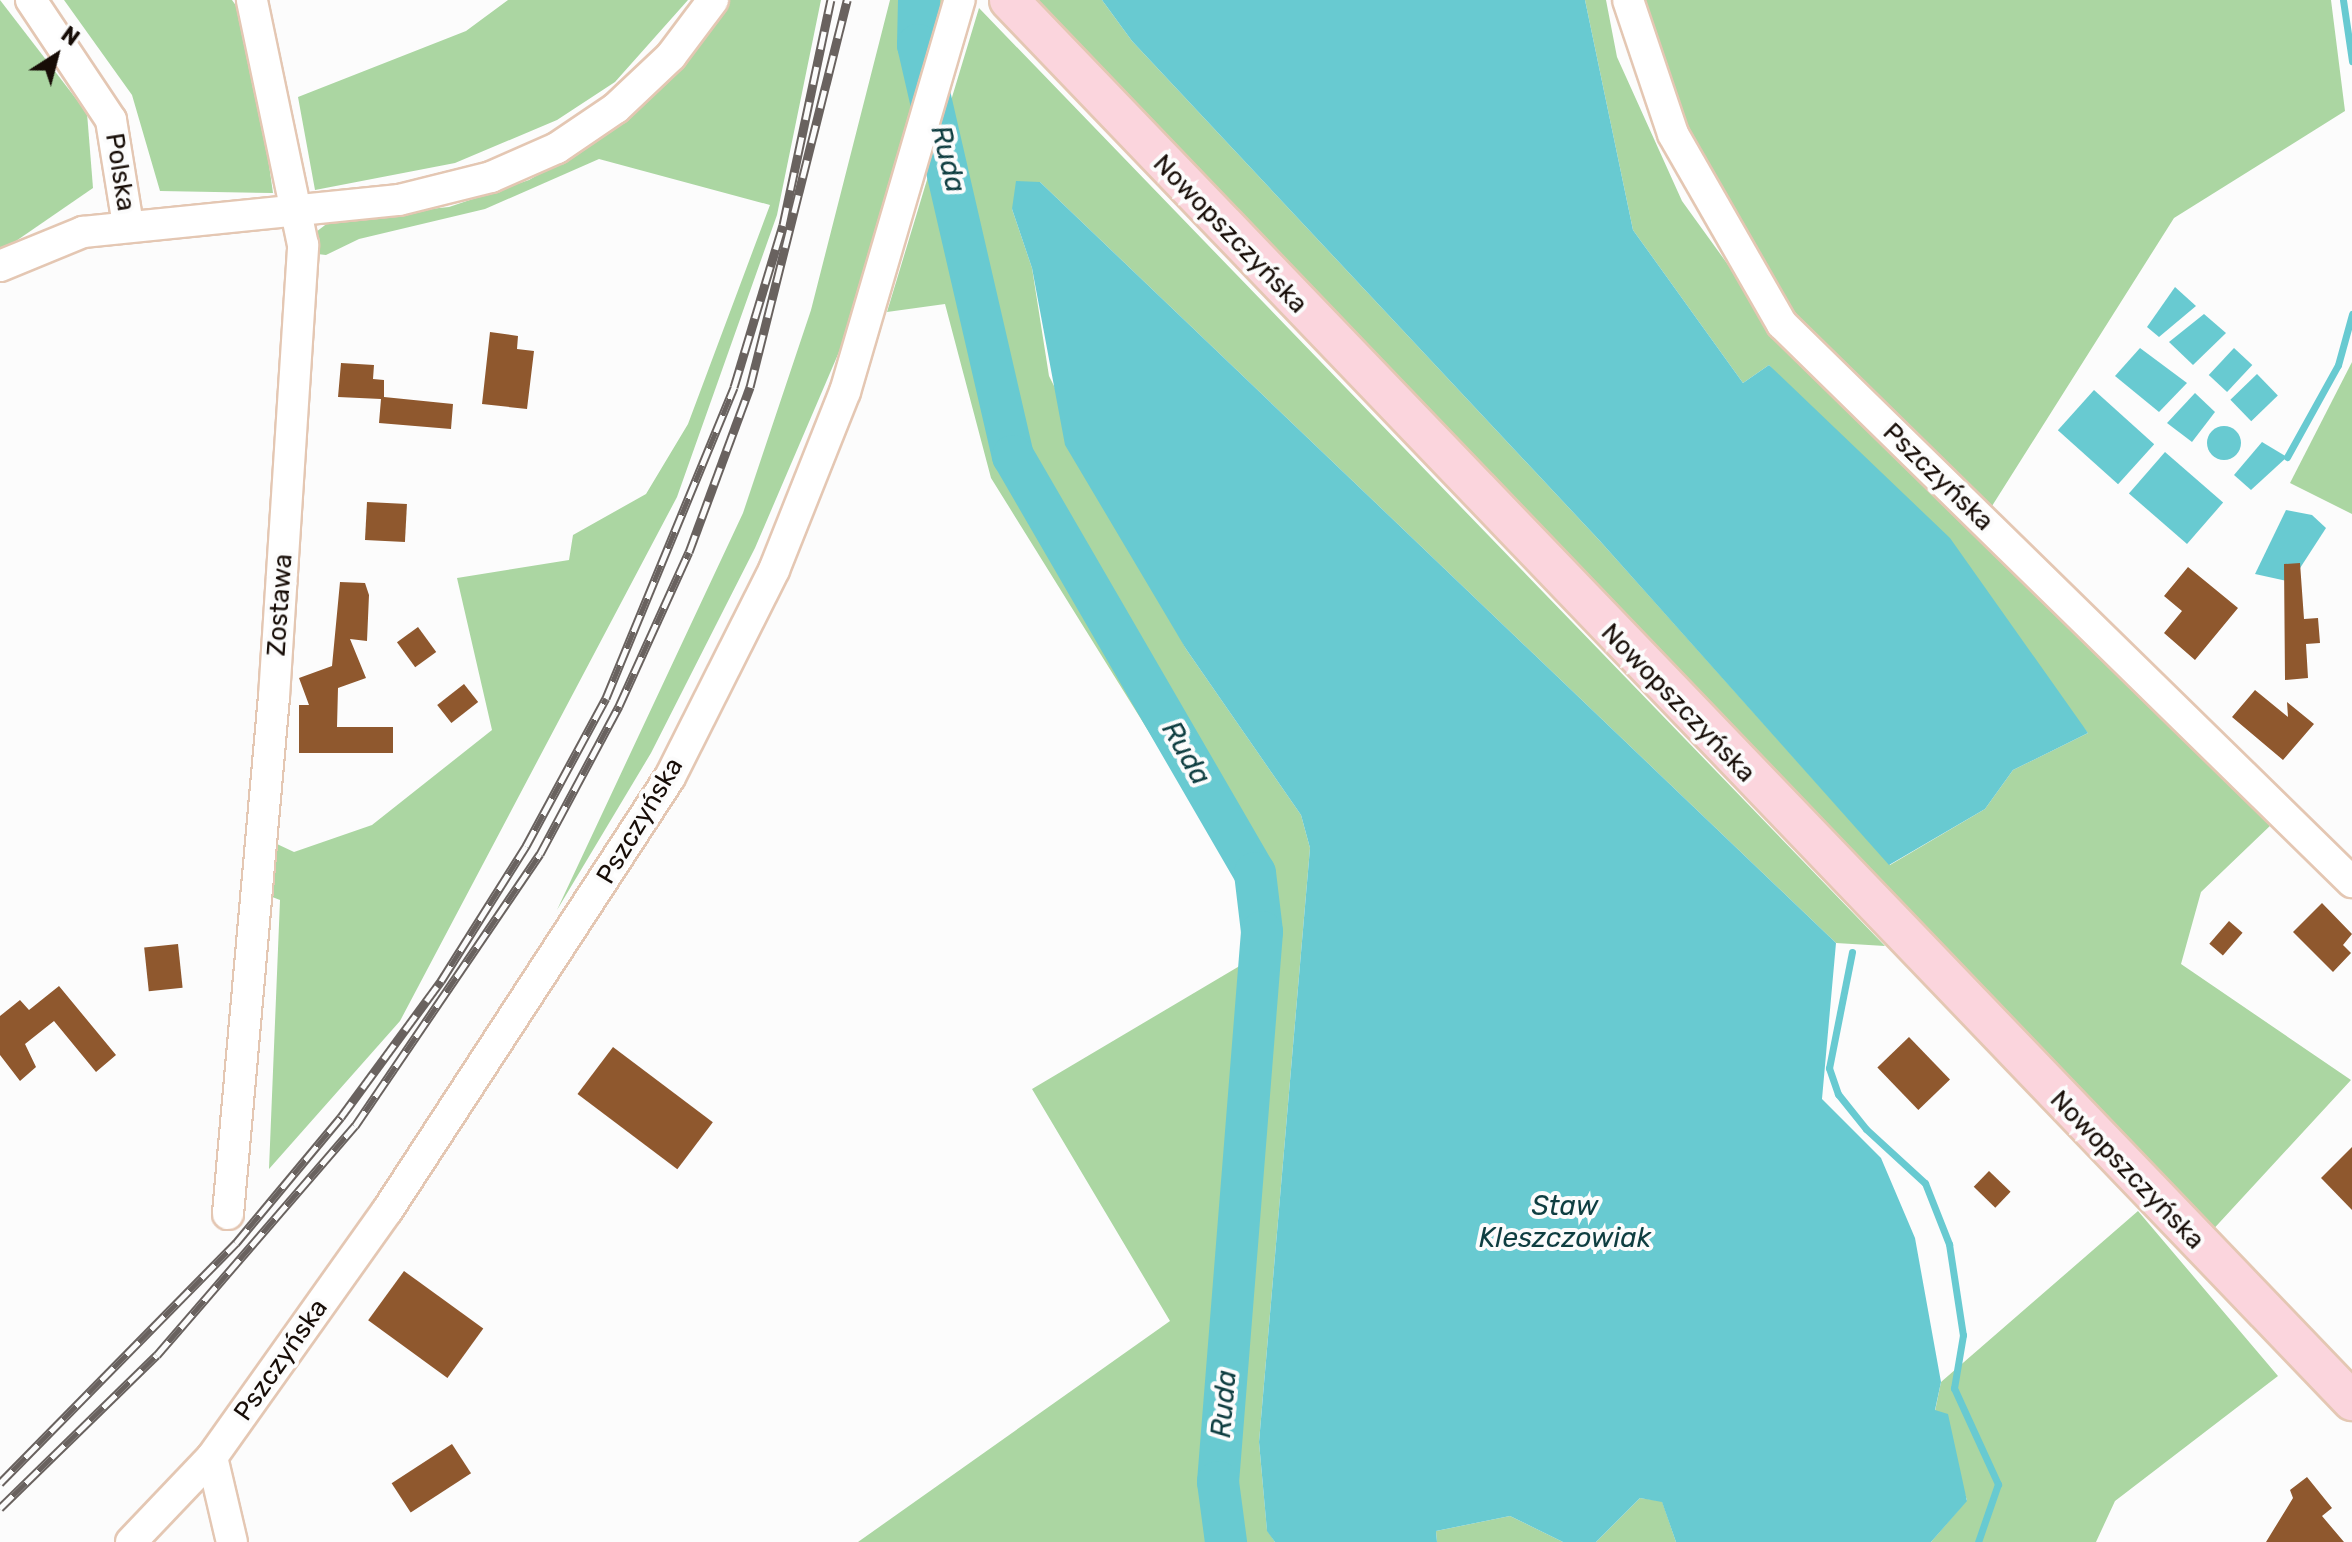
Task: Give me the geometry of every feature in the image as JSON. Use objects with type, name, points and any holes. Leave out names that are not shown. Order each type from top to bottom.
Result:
[{"type":"main road","name":"Nowopszczyńska","points":[[1020,13],[2352,1401]]},
{"type":"street","name":"Polska","points":[[31,0],[111,120],[128,225]]},
{"type":"street","name":"Zostawa","points":[[228,1214],[274,697],[300,211],[252,0]]},
{"type":"street","name":"Polska","points":[[0,266],[83,232],[128,225],[300,211],[440,193],[557,148],[645,83],[713,0]]},
{"type":"street","name":"Pszczyńska","points":[[131,1542],[212,1457],[396,1197],[670,777],[774,570],[840,406],[960,0]]},
{"type":"street","name":"Pszczyńska","points":[[1628,0],[1673,134],[1782,324],[2352,882]]},
{"type":"street","points":[[212,1457],[232,1542]]},
{"type":"green space","points":[[0,0],[87,113],[93,188],[0,252]]},
{"type":"green space","points":[[64,0],[232,0],[249,24],[273,193],[160,191],[132,95]]},
{"type":"green space","points":[[508,0],[688,0],[615,82],[557,120],[455,163],[315,190],[298,97],[466,31]]},
{"type":"green space","points":[[729,0],[821,0],[777,215],[677,497],[400,1021],[269,1169],[280,900],[267,895],[277,844],[294,852],[372,825],[492,730],[457,578],[569,560],[573,535],[646,494],[688,424],[770,205],[599,159],[485,209],[359,239],[326,255],[317,254],[316,232],[333,219],[449,207],[529,180],[589,145],[668,82]]},
{"type":"green space","points":[[890,0],[950,0],[854,317],[755,548],[651,753],[557,910],[743,513],[811,310]]},
{"type":"green space","points":[[1035,0],[1102,0],[1132,41],[1600,541],[1890,865],[1985,809],[2013,770],[2088,733],[1769,365],[1743,383],[1633,230],[1585,0],[1606,0],[1617,57],[1682,201],[1799,363],[2273,823],[2201,892],[2181,964],[2351,1080],[2208,1235]]},
{"type":"green space","points":[[1640,0],[2331,0],[2345,111],[2174,218],[1992,506],[1793,311],[1696,148]]},
{"type":"green space","points":[[979,8],[1885,946],[1836,943],[1040,182],[1012,209],[1032,268],[1049,376],[1186,649],[1301,815],[1310,848],[1259,1442],[1267,1530],[1275,1542],[858,1542],[1170,1321],[1032,1089],[1248,961],[1243,883],[991,478],[945,304],[887,312]]},
{"type":"green space","points":[[2352,362],[2352,514],[2290,483]]},
{"type":"green space","points":[[2138,1211],[2278,1376],[2115,1501],[2096,1542],[1931,1542],[1967,1500],[1935,1411],[1941,1382]]},
{"type":"green space","points":[[1640,1498],[1662,1501],[1676,1542],[1596,1542]]},
{"type":"green space","points":[[1510,1516],[1563,1542],[1437,1542],[1436,1531]]},
{"type":"water","points":[[1102,0],[1585,0],[1633,230],[1743,383],[1769,365],[1950,538],[2088,733],[2013,770],[1985,809],[1889,865],[1600,541],[1132,41]]},
{"type":"water","name":"Staw Kleszczowiak","points":[[1016,181],[1040,182],[1836,943],[1822,1099],[1881,1158],[1915,1238],[1941,1382],[1935,1410],[1948,1414],[1967,1501],[1931,1542],[1676,1542],[1662,1502],[1640,1498],[1596,1542],[1563,1542],[1510,1516],[1436,1531],[1437,1542],[1275,1542],[1267,1531],[1259,1442],[1310,848],[1301,815],[1186,649],[1065,445],[1032,268],[1012,209]]},
{"type":"water","points":[[2175,287],[2196,306],[2159,337],[2147,327]]},
{"type":"water","points":[[2204,314],[2226,333],[2193,365],[2169,342]]},
{"type":"water","points":[[2140,348],[2187,383],[2159,412],[2115,376]]},
{"type":"water","points":[[2234,348],[2252,365],[2227,392],[2209,375]]},
{"type":"water","points":[[2257,374],[2278,396],[2251,421],[2230,400]]},
{"type":"water","points":[[2094,390],[2154,444],[2118,484],[2058,430]]},
{"type":"water","points":[[2195,393],[2215,412],[2192,442],[2167,423]]},
{"type":"water","points":[[2224,426],[2236,431],[2241,443],[2236,455],[2224,460],[2212,455],[2207,443],[2212,431]]},
{"type":"water","points":[[2262,442],[2287,457],[2251,490],[2234,475]]},
{"type":"water","points":[[2165,452],[2223,503],[2187,544],[2129,494]]},
{"type":"water","points":[[2286,510],[2312,515],[2326,528],[2291,582],[2255,574]]},
{"type":"building","points":[[490,332],[518,336],[517,349],[534,351],[527,409],[482,404]]},
{"type":"building","points":[[341,363],[374,365],[373,379],[384,380],[384,397],[453,404],[451,429],[379,423],[381,399],[338,397]]},
{"type":"building","points":[[367,502],[407,504],[405,542],[365,540]]},
{"type":"building","points":[[2300,563],[2304,619],[2318,618],[2320,643],[2306,644],[2308,678],[2285,680],[2284,564]]},
{"type":"building","points":[[2188,567],[2238,608],[2195,660],[2164,633],[2182,611],[2164,596]]},
{"type":"building","points":[[340,582],[365,583],[369,595],[367,641],[350,639],[366,678],[338,688],[337,727],[393,727],[393,753],[299,753],[299,705],[309,705],[299,678],[332,666]]},
{"type":"building","points":[[418,627],[436,652],[415,667],[397,642]]},
{"type":"building","points":[[464,684],[478,702],[451,723],[437,705]]},
{"type":"building","points":[[2255,690],[2288,717],[2287,702],[2314,724],[2283,760],[2232,717]]},
{"type":"building","points":[[2322,903],[2352,934],[2343,945],[2351,953],[2333,972],[2293,932]]},
{"type":"building","points":[[2229,921],[2243,933],[2223,955],[2209,944]]},
{"type":"building","points":[[178,944],[183,988],[149,991],[144,948]]},
{"type":"building","points":[[59,986],[116,1055],[96,1072],[54,1021],[25,1044],[36,1067],[20,1081],[0,1055],[0,1016],[20,1000],[29,1010]]},
{"type":"building","points":[[1909,1037],[1950,1079],[1918,1110],[1877,1068]]},
{"type":"building","points":[[613,1047],[713,1122],[677,1169],[577,1094]]},
{"type":"building","points":[[2352,1147],[2352,1210],[2321,1178]]},
{"type":"building","points":[[1989,1171],[2011,1192],[1995,1208],[1974,1187]]},
{"type":"building","points":[[404,1271],[483,1329],[447,1378],[368,1320]]},
{"type":"building","points":[[452,1444],[471,1473],[411,1513],[392,1483]]},
{"type":"building","points":[[2307,1477],[2332,1508],[2322,1516],[2344,1542],[2266,1542],[2293,1498],[2290,1490]]},
{"type":"waterway","name":"Ruda","points":[[919,0],[918,45],[1013,456],[1255,873],[1262,932],[1218,1482],[1226,1542]]},
{"type":"waterway","points":[[2343,0],[2352,61]]},
{"type":"waterway","points":[[2287,457],[2338,365],[2352,314]]},
{"type":"waterway","points":[[1852,952],[1829,1068],[1838,1094],[1866,1129],[1925,1183],[1949,1244],[1963,1335],[1954,1388],[1998,1484],[1978,1542]]},
{"type":"railway","points":[[0,1483],[236,1243],[341,1117],[441,981],[526,846],[606,698],[734,387],[783,225],[831,0]]},
{"type":"railway","points":[[0,1508],[157,1355],[355,1126],[540,854],[619,706],[689,552],[750,387],[847,0]]}]
